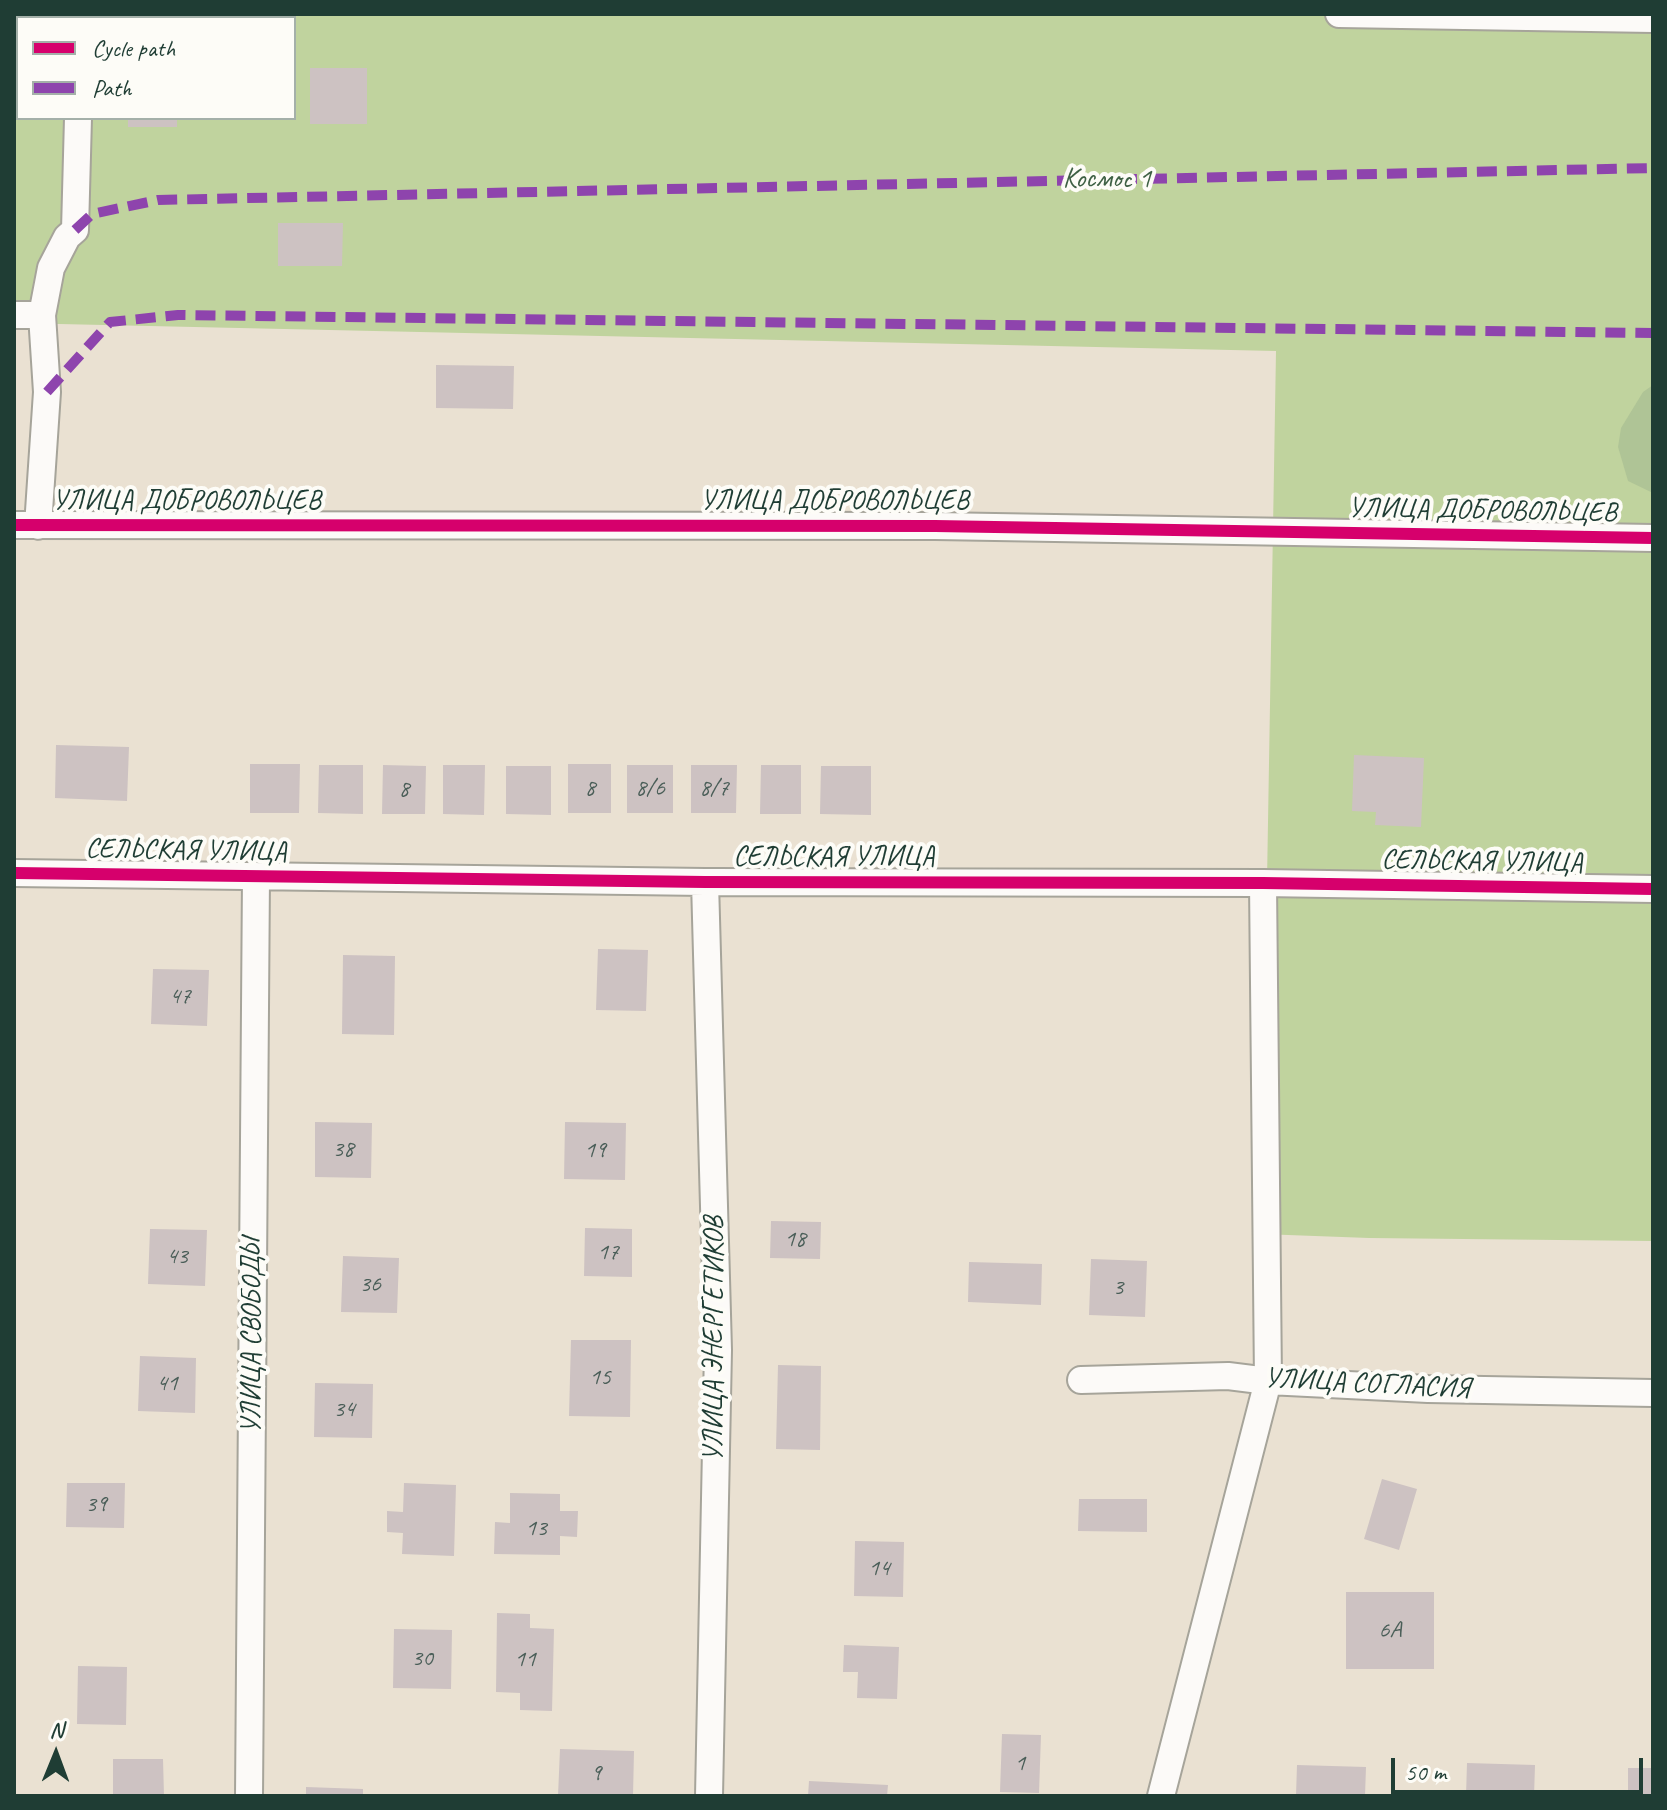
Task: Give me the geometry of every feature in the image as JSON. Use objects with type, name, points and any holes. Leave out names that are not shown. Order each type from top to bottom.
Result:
[{"type":"street","points":[[1339,14],[1653,19]]},
{"type":"street","points":[[26,525],[47,392],[42,315],[51,268],[67,237],[75,230],[78,120]]},
{"type":"street","points":[[14,315],[42,315]]},
{"type":"street","name":"УЛИЦА ДОБРОВОЛЬЦЕВ","points":[[26,525],[935,526],[1653,538]]},
{"type":"street","name":"СЕЛЬСКАЯ УЛИЦА","points":[[14,873],[1653,889]]},
{"type":"street","name":"УЛИЦА СВОБОДЫ","points":[[249,1796],[256,876]]},
{"type":"street","name":"УЛИЦА ЭНЕРГЕТИКОВ","points":[[705,882],[718,1350],[709,1796]]},
{"type":"street","points":[[1161,1796],[1268,1381],[1263,883]]},
{"type":"street","name":"УЛИЦА СОГЛАСИЯ","points":[[1081,1380],[1228,1376],[1428,1389],[1653,1393]]},
{"type":"green space","name":"Космос 1","points":[[14,14],[1653,14],[1653,1241],[1261,1234],[1276,351],[14,323]]},
{"type":"green space","points":[[1653,385],[1653,493],[1628,481],[1618,447],[1621,428],[1643,392]]},
{"type":"building","points":[[310,68],[367,68],[367,124],[310,124]]},
{"type":"building","points":[[128,120],[177,120],[177,127],[128,127]]},
{"type":"building","points":[[278,223],[343,223],[342,266],[278,266]]},
{"type":"building","points":[[436,365],[514,366],[513,409],[436,408]]},
{"type":"building","points":[[56,745],[129,747],[127,801],[55,798]]},
{"type":"building","points":[[1354,755],[1424,758],[1421,827],[1375,825],[1376,812],[1352,811]]},
{"type":"building","points":[[250,764],[300,764],[299,813],[250,813]]},
{"type":"building","points":[[568,764],[611,764],[611,813],[568,813]]},
{"type":"building","points":[[319,765],[363,765],[363,814],[318,813]]},
{"type":"building","points":[[383,765],[426,766],[425,814],[382,814]]},
{"type":"building","points":[[443,765],[485,765],[484,815],[443,814]]},
{"type":"building","points":[[627,765],[673,765],[673,813],[627,813]]},
{"type":"building","points":[[691,765],[737,765],[736,813],[691,813]]},
{"type":"building","points":[[761,765],[801,765],[801,814],[760,814]]},
{"type":"building","points":[[506,766],[551,766],[551,815],[506,814]]},
{"type":"building","points":[[821,766],[871,766],[871,815],[820,814]]},
{"type":"building","points":[[598,949],[648,950],[646,1011],[596,1010]]},
{"type":"building","points":[[343,955],[395,956],[394,1035],[342,1034]]},
{"type":"building","points":[[153,969],[209,970],[207,1026],[151,1024]]},
{"type":"building","points":[[315,1122],[372,1123],[371,1178],[315,1177]]},
{"type":"building","points":[[565,1122],[626,1123],[625,1180],[564,1179]]},
{"type":"building","points":[[771,1221],[821,1222],[820,1259],[770,1258]]},
{"type":"building","points":[[585,1228],[632,1229],[632,1277],[584,1276]]},
{"type":"building","points":[[150,1229],[207,1230],[205,1286],[148,1284]]},
{"type":"building","points":[[343,1256],[399,1258],[397,1313],[341,1312]]},
{"type":"building","points":[[1091,1259],[1147,1261],[1145,1317],[1089,1315]]},
{"type":"building","points":[[969,1262],[1042,1264],[1041,1305],[968,1302]]},
{"type":"building","points":[[571,1340],[631,1340],[630,1417],[569,1416]]},
{"type":"building","points":[[140,1356],[196,1358],[195,1413],[138,1411]]},
{"type":"building","points":[[778,1365],[821,1366],[820,1450],[776,1449]]},
{"type":"building","points":[[315,1383],[373,1384],[372,1438],[314,1437]]},
{"type":"building","points":[[1382,1479],[1417,1489],[1399,1550],[1364,1539]]},
{"type":"building","points":[[67,1483],[125,1483],[124,1528],[66,1527]]},
{"type":"building","points":[[404,1483],[456,1485],[454,1556],[402,1554],[403,1533],[387,1532],[387,1511],[403,1512]]},
{"type":"building","points":[[510,1493],[560,1494],[560,1511],[578,1511],[577,1537],[560,1536],[560,1555],[494,1554],[495,1522],[510,1523]]},
{"type":"building","points":[[1079,1499],[1147,1499],[1147,1532],[1078,1531]]},
{"type":"building","points":[[855,1541],[904,1542],[903,1597],[854,1596]]},
{"type":"building","points":[[1346,1592],[1434,1592],[1434,1669],[1346,1669]]},
{"type":"building","points":[[497,1613],[530,1614],[530,1628],[554,1629],[552,1711],[520,1710],[520,1693],[496,1692]]},
{"type":"building","points":[[394,1629],[452,1630],[451,1689],[393,1688]]},
{"type":"building","points":[[844,1645],[899,1647],[897,1699],[857,1698],[858,1672],[843,1672]]},
{"type":"building","points":[[78,1666],[127,1667],[126,1725],[77,1724]]},
{"type":"building","points":[[1002,1734],[1041,1735],[1039,1793],[1000,1792]]},
{"type":"building","points":[[560,1749],[634,1751],[633,1796],[558,1796]]},
{"type":"building","points":[[113,1759],[163,1759],[164,1796],[113,1796]]},
{"type":"building","points":[[1467,1763],[1535,1765],[1534,1796],[1466,1796]]},
{"type":"building","points":[[1297,1765],[1366,1767],[1365,1796],[1296,1796]]},
{"type":"building","points":[[1628,1768],[1653,1768],[1653,1796],[1628,1796]]},
{"type":"building","points":[[809,1781],[888,1785],[887,1796],[808,1796]]},
{"type":"building","points":[[306,1787],[363,1789],[363,1796],[306,1796]]},
{"type":"marked path","points":[[75,230],[92,214],[158,200],[1653,168]]},
{"type":"marked path","points":[[47,392],[110,322],[178,315],[1653,333]]},
{"type":"cycle path","points":[[14,525],[935,526],[1653,538]]},
{"type":"cycle path","points":[[14,873],[1653,889]]}]
